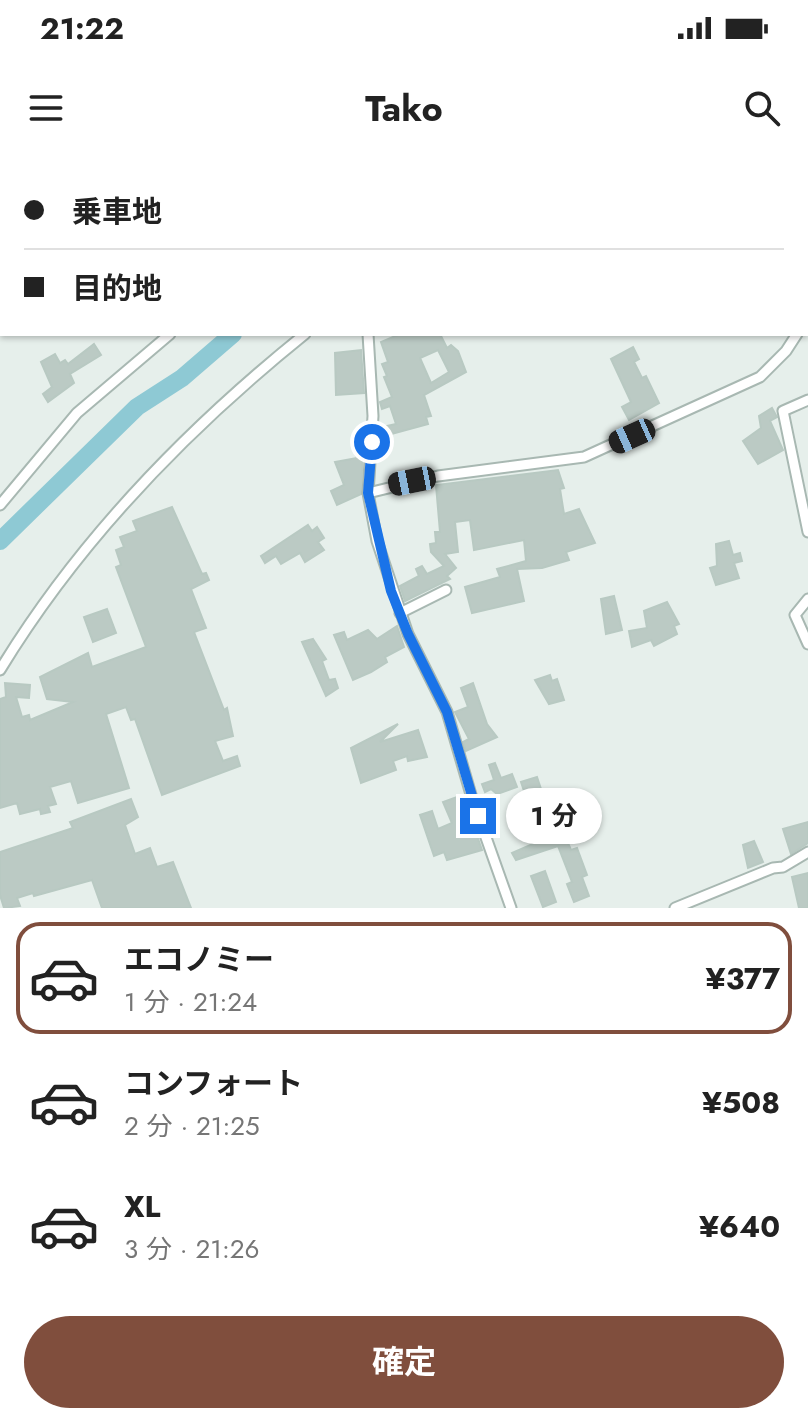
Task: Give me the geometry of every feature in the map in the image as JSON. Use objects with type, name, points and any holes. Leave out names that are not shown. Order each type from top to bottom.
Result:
[{"type":"street","points":[[0,505],[77,413],[168,336]]},
{"type":"street","points":[[0,670],[41,608],[136,491],[186,437],[303,336]]},
{"type":"street","points":[[368,336],[373,416],[368,493],[377,541],[400,613],[447,712],[472,798],[511,908]]},
{"type":"street","points":[[368,493],[438,476],[584,457],[760,377],[786,351],[796,336]]},
{"type":"street","points":[[808,400],[783,411],[808,532]]},
{"type":"street","points":[[400,613],[446,590]]},
{"type":"street","points":[[808,599],[795,615],[808,644]]},
{"type":"street","points":[[675,908],[773,868],[783,867],[808,852]]},
{"type":"building","points":[[395,336],[441,336],[447,348],[451,345],[458,351],[466,372],[424,395],[431,416],[426,417],[428,424],[380,437],[382,427],[396,424],[390,406],[382,409],[380,402],[392,397],[382,364],[388,362],[381,342]],"holes":[[[438,350],[449,372],[431,383],[420,358]]]},
{"type":"building","points":[[94,344],[101,355],[70,374],[74,383],[48,402],[43,394],[52,387],[41,362],[55,354],[60,363],[65,360],[68,364]]},
{"type":"building","points":[[633,347],[639,359],[634,362],[642,378],[646,376],[659,403],[629,420],[622,407],[631,402],[611,359]]},
{"type":"building","points":[[361,350],[364,393],[336,395],[335,353]]},
{"type":"building","points":[[772,408],[777,417],[770,421],[783,450],[758,464],[743,441],[761,428],[759,416]]},
{"type":"building","points":[[355,446],[363,447],[361,494],[337,505],[331,491],[344,485],[335,462],[357,458]]},
{"type":"building","points":[[558,470],[564,488],[560,489],[564,514],[579,509],[595,543],[566,552],[569,560],[542,568],[517,569],[524,601],[472,613],[465,587],[500,577],[497,569],[526,561],[524,540],[474,550],[470,520],[455,522],[458,552],[445,554],[456,568],[447,576],[450,579],[405,601],[400,586],[419,576],[416,569],[422,566],[427,574],[444,566],[431,552],[430,544],[436,543],[435,532],[440,532],[436,485]]},
{"type":"building","points":[[172,507],[202,574],[206,573],[209,580],[191,589],[206,628],[194,632],[224,710],[227,708],[233,736],[215,741],[223,761],[237,756],[240,766],[162,795],[135,719],[131,720],[126,707],[106,714],[129,788],[78,803],[71,781],[50,787],[56,804],[48,806],[50,812],[41,814],[40,809],[20,814],[17,803],[0,808],[0,699],[6,697],[5,683],[30,685],[29,698],[16,697],[22,717],[29,715],[30,720],[73,702],[47,699],[40,677],[88,653],[92,667],[146,647],[116,567],[121,565],[116,550],[124,547],[120,537],[137,531],[133,521]]},
{"type":"building","points":[[308,525],[312,531],[317,527],[324,538],[318,542],[324,550],[305,562],[300,553],[281,564],[276,556],[265,563],[261,556]]},
{"type":"building","points":[[729,541],[733,555],[740,553],[742,561],[734,563],[739,578],[716,585],[710,568],[717,566],[716,544]]},
{"type":"building","points":[[614,596],[622,630],[606,634],[601,599]]},
{"type":"building","points":[[667,602],[679,624],[674,626],[677,634],[654,646],[651,640],[632,647],[629,631],[647,628],[644,611]]},
{"type":"building","points":[[107,609],[116,633],[93,642],[84,617]]},
{"type":"building","points":[[397,626],[404,647],[385,657],[387,662],[353,680],[334,635],[344,632],[347,640],[368,630],[377,639]]},
{"type":"building","points":[[313,639],[326,659],[322,661],[329,680],[335,679],[338,688],[326,696],[302,642]]},
{"type":"building","points":[[550,675],[552,681],[557,679],[564,700],[549,704],[535,680]]},
{"type":"building","points":[[473,683],[487,724],[497,737],[466,751],[463,742],[469,739],[455,712],[468,707],[461,688]]},
{"type":"building","points":[[398,724],[380,742],[418,730],[427,757],[408,761],[407,756],[393,761],[396,770],[361,783],[351,748]]},
{"type":"building","points":[[495,763],[501,778],[512,774],[517,787],[497,794],[491,789],[485,792],[482,784],[494,780],[489,765]]},
{"type":"building","points":[[537,777],[545,801],[560,795],[563,802],[559,803],[570,831],[565,836],[571,850],[577,848],[587,875],[582,877],[589,896],[574,902],[567,884],[572,882],[558,846],[516,860],[512,853],[549,837],[535,804],[529,806],[521,782]]},
{"type":"building","points":[[457,797],[465,815],[469,813],[482,850],[447,860],[444,852],[434,856],[420,815],[432,811],[438,829],[452,823],[443,802]]},
{"type":"building","points":[[131,799],[138,817],[125,825],[135,854],[150,848],[157,867],[173,862],[191,908],[102,908],[92,880],[17,898],[20,906],[4,908],[0,895],[0,852],[73,828],[70,822]]},
{"type":"building","points":[[808,822],[808,843],[791,854],[783,829]]},
{"type":"building","points":[[754,841],[763,862],[748,868],[743,845]]},
{"type":"building","points":[[545,871],[556,902],[543,907],[531,876]]},
{"type":"building","points":[[808,873],[808,908],[799,908],[792,877]]},
{"type":"waterway","points":[[0,541],[137,407],[182,378],[231,336]]},
{"type":"route","points":[[372,442],[368,493],[391,591],[408,634],[447,712],[478,816]]}]
